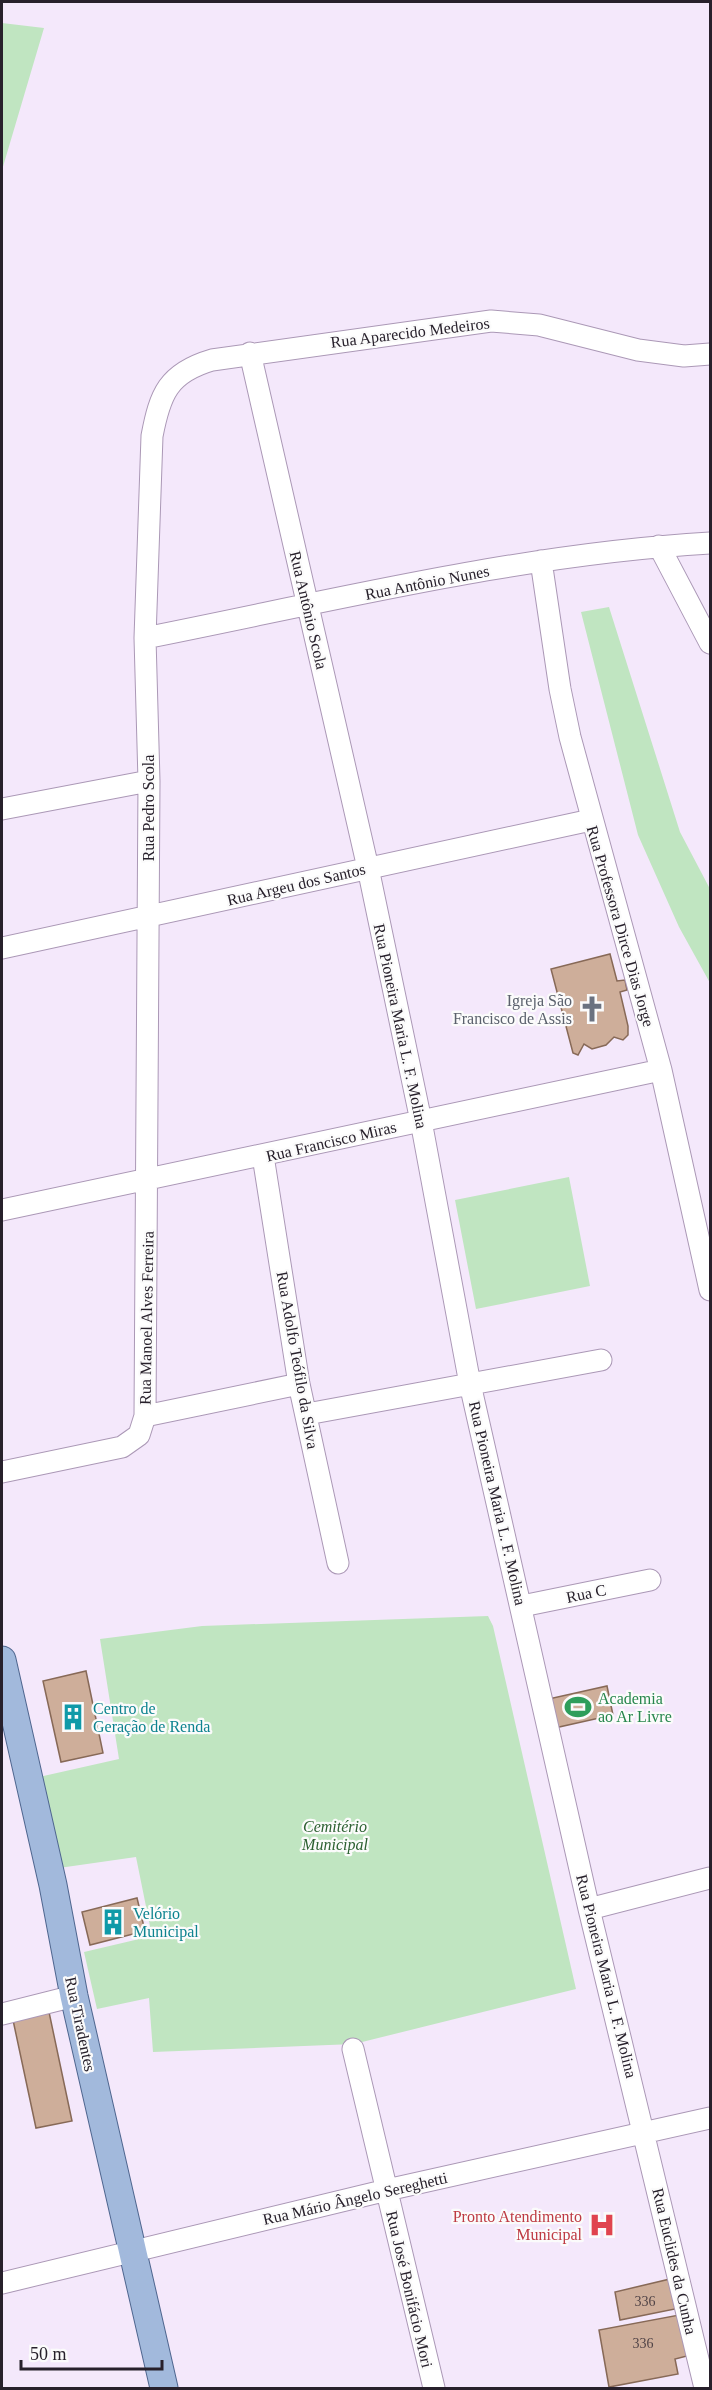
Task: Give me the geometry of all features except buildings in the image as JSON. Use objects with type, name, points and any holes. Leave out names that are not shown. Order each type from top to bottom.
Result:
[{"type":"main road","name":"Rua Tiradentes","points":[[2,1660],[10,1741],[53,1885],[74,1996],[164,2388]]},
{"type":"street","name":"Rua Aparecido Medeiros","points":[[152,436],[158,408],[167,388],[181,373],[212,360],[250,353],[466,324],[514,321],[638,350],[684,356],[711,354]]},
{"type":"street","name":"Rua Antônio Scola","points":[[250,353],[368,868]]},
{"type":"street","name":"Rua Pedro Scola","points":[[148,1180],[149,781],[145,638],[152,436]]},
{"type":"street","name":"Rua Antônio Nunes","points":[[145,638],[541,561],[659,546],[711,543]]},
{"type":"street","points":[[659,546],[711,644]]},
{"type":"street","name":"Rua Professora Dirce Dias Jorge","points":[[541,561],[560,689],[591,820],[661,1070],[711,1290]]},
{"type":"street","points":[[2,809],[149,781]]},
{"type":"street","name":"Rua Argeu dos Santos","points":[[2,948],[591,820]]},
{"type":"street","name":"Rua Pioneira Maria L. F. Molina","points":[[368,868],[421,1121],[470,1384],[589,1909],[645,2133]]},
{"type":"street","name":"Rua Francisco Miras","points":[[2,1210],[661,1070]]},
{"type":"street","name":"Rua Adolfo Teófilo da Silva","points":[[264,1156],[299,1384],[308,1414],[338,1563]]},
{"type":"street","name":"Rua Manoel Alves Ferreira","points":[[2,1472],[122,1447],[139,1435],[145,1416],[148,1180]]},
{"type":"street","points":[[308,1414],[601,1360]]},
{"type":"street","points":[[145,1416],[299,1384]]},
{"type":"street","name":"Rua C","points":[[522,1606],[650,1580]]},
{"type":"street","points":[[589,1909],[711,1878]]},
{"type":"street","points":[[2,2014],[74,1996]]},
{"type":"street","name":"Rua José Bonifácio Mori","points":[[353,2049],[434,2388]]},
{"type":"street","name":"Rua Mário Ângelo Sereghetti","points":[[2,2283],[387,2190],[711,2118]]},
{"type":"street","name":"Rua Euclides da Cunha","points":[[645,2133],[704,2387]]},
{"type":"green space","points":[[2,23],[44,28],[2,170]]},
{"type":"green space","points":[[609,607],[680,832],[710,889],[710,983],[679,927],[638,835],[581,612]]},
{"type":"green space","points":[[569,1177],[590,1286],[476,1309],[455,1200]]},
{"type":"green space","name":"Cemitério Municipal","points":[[488,1616],[493,1626],[576,1989],[354,2044],[153,2052],[149,1998],[97,2009],[84,1952],[152,1936],[136,1857],[52,1869],[39,1777],[119,1759],[100,1639],[202,1626]]},
{"type":"place","name":"Igreja São Francisco de Assis","points":[[592,1009]]},
{"type":"place","name":"Academia ao Ar Livre","points":[[578,1707]]},
{"type":"place","name":"Centro de Geração de Renda","points":[[73,1717]]},
{"type":"place","name":"Velório Municipal","points":[[113,1922]]},
{"type":"place","name":"Pronto Atendimento Municipal","points":[[602,2225]]}]
